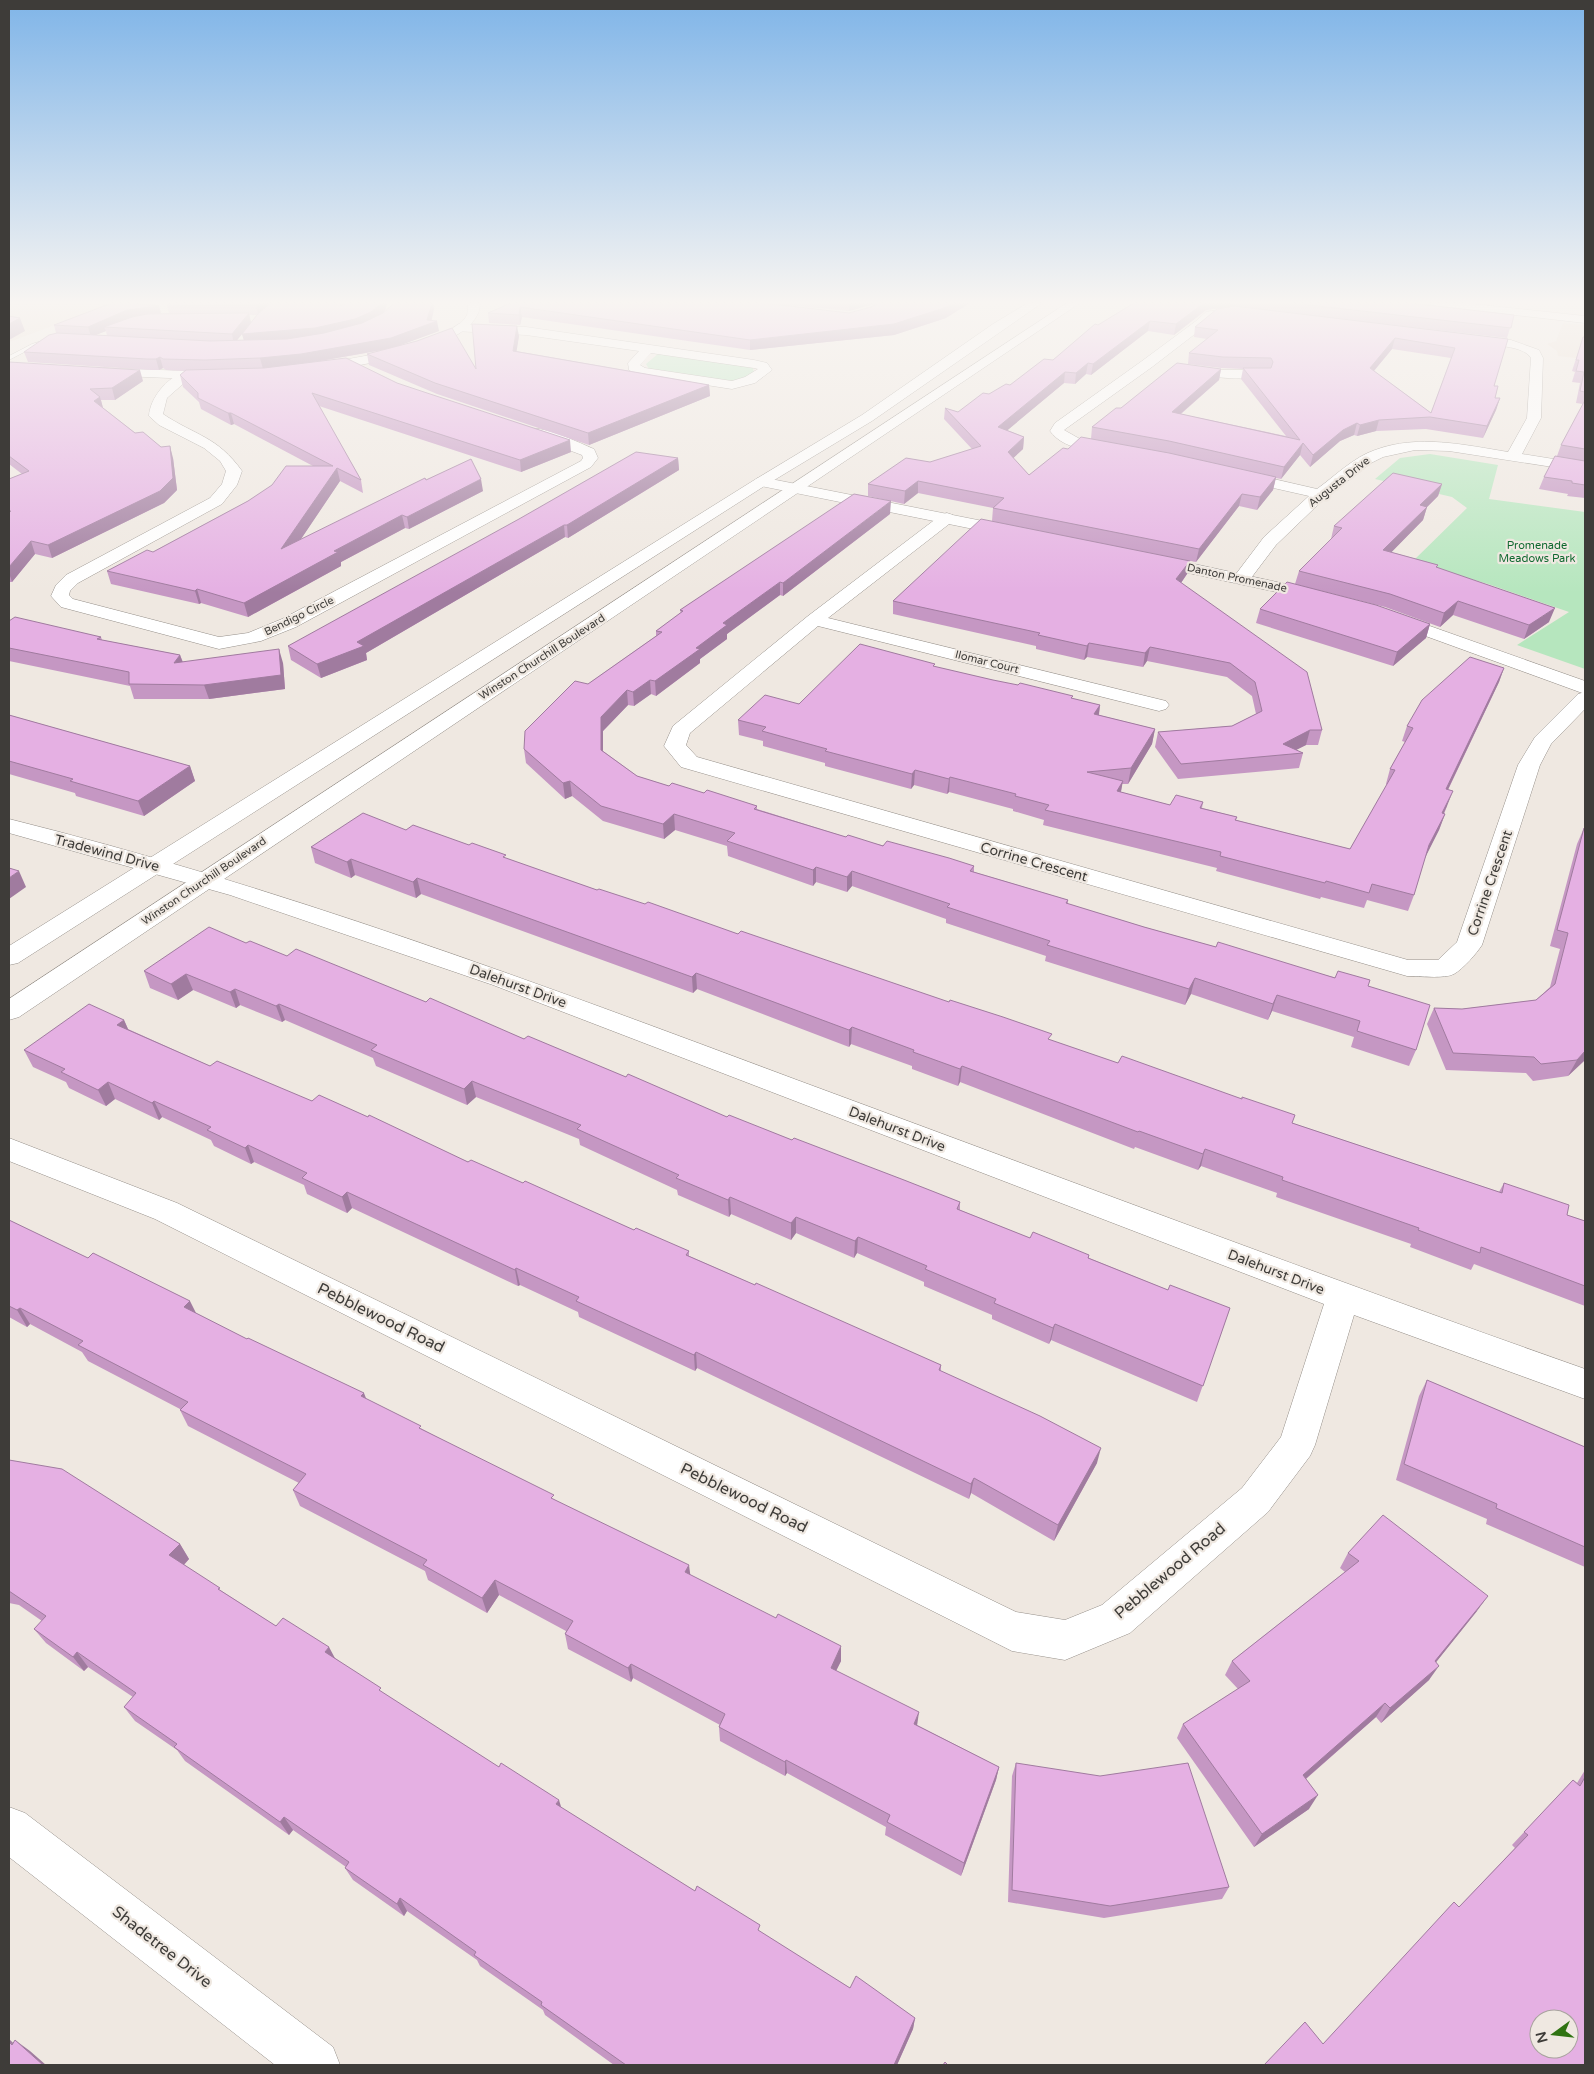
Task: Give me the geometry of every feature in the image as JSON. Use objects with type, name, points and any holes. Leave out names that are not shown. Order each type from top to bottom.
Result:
[{"type":"street","name":"Bendigo Circle","points":[[159,400],[156,407],[156,416],[168,425],[208,445],[225,457],[234,471],[229,485],[216,501],[72,579],[62,588],[60,596],[67,603],[218,642],[239,642],[270,633],[577,469],[591,458],[589,452],[573,445],[516,426]]},
{"type":"street","points":[[9,957],[762,482],[867,418],[893,400]]},
{"type":"street","name":"Winston Churchill Boulevard","points":[[9,1012],[206,879],[930,400]]},
{"type":"street","points":[[1097,400],[1060,426],[1057,431],[1061,436],[1076,442],[1130,452]]},
{"type":"street","points":[[1513,458],[1534,418],[1535,400]]},
{"type":"street","name":"Augusta Drive","points":[[1242,578],[1270,541],[1320,494],[1379,452],[1414,446],[1449,447],[1585,468]]},
{"type":"street","points":[[1225,472],[1320,494]]},
{"type":"street","points":[[762,482],[1033,536]]},
{"type":"street","name":"Corrine Crescent","points":[[947,518],[814,620],[680,730],[675,746],[689,762],[1407,968],[1445,968],[1469,945],[1529,765],[1542,741],[1585,698]]},
{"type":"street","name":"Danton Promenade","points":[[1137,557],[1242,578],[1333,600]]},
{"type":"street","points":[[1379,613],[1585,688]]},
{"type":"street","name":"Ilomar Court","points":[[814,620],[1160,705]]},
{"type":"street","name":"Tradewind Drive","points":[[9,826],[206,879]]},
{"type":"street","name":"Dalehurst Drive","points":[[206,879],[502,979],[1342,1297],[1585,1384]]},
{"type":"street","name":"Pebblewood Road","points":[[9,1149],[166,1211],[1012,1631],[1065,1640],[1116,1619],[1255,1500],[1297,1445],[1342,1297]]},
{"type":"street","name":"Shadetree Drive","points":[[9,1829],[315,2065]]},
{"type":"green space","name":"Promenade Meadows Park","points":[[1430,454],[1498,465],[1489,499],[1585,512],[1585,669],[1517,645],[1569,612],[1488,584],[1412,562],[1467,508],[1452,497],[1375,479],[1400,458]]},
{"type":"building","points":[[9,400],[96,400],[94,401],[135,433],[143,432],[161,447],[170,446],[173,478],[160,491],[48,545],[31,541],[9,567],[9,513],[11,511],[9,511],[9,479],[29,471],[9,456]]},
{"type":"building","points":[[202,400],[316,400],[361,480],[337,468],[281,549],[425,478],[426,480],[471,459],[481,479],[407,517],[402,515],[334,551],[338,552],[244,603],[197,589],[195,591],[107,571],[147,550],[153,552],[248,501],[272,485],[286,466],[333,466]]},
{"type":"building","points":[[333,400],[448,400],[570,440],[520,460]]},
{"type":"building","points":[[486,400],[672,400],[588,433]]},
{"type":"building","points":[[974,400],[1031,400],[998,427],[1024,437],[1008,452],[1029,475],[1063,448],[1068,449],[1081,437],[1169,453],[1276,477],[1260,497],[1242,494],[1199,549],[993,508],[1004,498],[918,481],[905,491],[868,484],[906,458],[930,462],[981,446],[945,408],[958,412]]},
{"type":"building","points":[[1131,400],[1186,400],[1172,412],[1300,440],[1268,400],[1413,400],[1431,413],[1436,400],[1499,400],[1487,426],[1430,417],[1379,420],[1360,425],[1357,423],[1343,430],[1313,455],[1303,443],[1284,467],[1169,441],[1092,427],[1116,408],[1121,408]]},
{"type":"building","points":[[1585,400],[1585,449],[1561,445]]},
{"type":"building","points":[[636,452],[678,458],[567,525],[357,642],[364,646],[317,664],[288,646],[519,519]]},
{"type":"building","points":[[1555,456],[1585,461],[1585,485],[1544,477]]},
{"type":"building","points":[[1393,473],[1442,484],[1420,505],[1427,507],[1383,550],[1438,565],[1436,567],[1555,608],[1529,625],[1458,601],[1444,613],[1390,594],[1299,571],[1342,528],[1334,526]]},
{"type":"building","points":[[854,494],[891,501],[783,583],[780,582],[723,623],[727,625],[696,648],[700,649],[655,681],[650,680],[633,692],[627,690],[601,717],[601,750],[637,776],[669,786],[672,783],[704,793],[707,790],[757,806],[754,809],[846,837],[848,835],[883,846],[887,841],[949,858],[974,866],[970,871],[1068,900],[1066,903],[1216,947],[1218,942],[1335,978],[1338,971],[1370,980],[1368,986],[1430,1005],[1416,1050],[1357,1031],[1360,1021],[1277,995],[1273,1004],[1195,978],[1189,989],[1047,945],[1050,941],[947,907],[950,904],[852,871],[847,877],[816,867],[813,870],[727,841],[735,833],[674,814],[663,824],[601,806],[570,781],[563,783],[524,749],[525,731],[575,681],[588,684],[662,632],[656,631],[683,611],[680,610]]},
{"type":"building","points":[[981,519],[1190,561],[1176,579],[1307,672],[1322,730],[1310,730],[1283,744],[1303,753],[1181,764],[1158,732],[1232,726],[1262,711],[1255,682],[1230,663],[1150,647],[1145,653],[1089,643],[1087,646],[1038,635],[1040,633],[893,601]]},
{"type":"building","points":[[1287,582],[1376,605],[1430,624],[1397,652],[1260,609]]},
{"type":"building","points":[[15,617],[101,637],[97,639],[180,655],[174,663],[279,649],[281,675],[204,685],[129,684],[129,672],[9,648],[9,621]]},
{"type":"building","points":[[860,644],[935,664],[933,666],[1018,685],[1020,683],[1073,696],[1071,698],[1100,705],[1094,714],[1155,729],[1131,768],[1087,772],[1123,781],[1117,791],[1170,805],[1176,795],[1203,802],[1200,808],[1237,817],[1235,820],[1350,849],[1395,770],[1390,769],[1413,728],[1407,726],[1422,700],[1470,657],[1504,668],[1446,789],[1453,791],[1442,813],[1445,814],[1429,845],[1414,895],[1372,884],[1369,893],[1220,856],[1221,852],[1045,810],[1049,805],[1015,796],[1016,794],[915,770],[912,774],[825,751],[827,749],[762,731],[766,727],[738,720],[765,695],[799,704]]},
{"type":"building","points":[[9,715],[190,766],[138,801],[70,781],[73,779],[9,761]]},
{"type":"building","points":[[363,813],[406,830],[413,825],[469,845],[472,843],[506,855],[503,857],[597,890],[599,889],[645,904],[648,902],[738,934],[741,931],[949,1002],[950,1000],[1003,1017],[1052,1034],[1048,1039],[1118,1063],[1122,1056],[1242,1099],[1242,1097],[1295,1115],[1292,1123],[1502,1193],[1504,1183],[1569,1205],[1567,1215],[1585,1221],[1585,1286],[1481,1247],[1480,1253],[1418,1230],[1419,1228],[1282,1180],[1283,1177],[1205,1149],[1203,1154],[1138,1132],[962,1066],[960,1069],[852,1027],[849,1030],[696,973],[692,977],[417,878],[413,882],[351,859],[347,862],[311,847]]},
{"type":"building","points":[[1584,828],[1585,1051],[1577,1060],[1541,1064],[1534,1057],[1453,1053],[1434,1008],[1462,1009],[1536,1000],[1555,984],[1568,933],[1557,930]]},
{"type":"building","points":[[9,868],[19,871],[9,878]]},
{"type":"building","points":[[209,927],[246,943],[250,941],[287,956],[296,949],[426,1002],[430,998],[524,1039],[528,1036],[626,1077],[628,1074],[727,1117],[729,1115],[792,1140],[794,1138],[960,1202],[957,1209],[1030,1238],[1033,1232],[1089,1255],[1088,1258],[1168,1290],[1170,1285],[1230,1308],[1203,1386],[1055,1324],[1053,1328],[994,1303],[996,1299],[925,1269],[927,1266],[858,1237],[855,1241],[796,1217],[791,1223],[730,1197],[728,1200],[676,1178],[679,1175],[577,1129],[581,1125],[472,1081],[464,1089],[371,1050],[377,1045],[279,1004],[276,1006],[235,989],[230,992],[186,974],[171,984],[144,971]]},
{"type":"building","points":[[89,1004],[124,1020],[117,1025],[210,1066],[217,1061],[312,1101],[319,1095],[368,1117],[369,1115],[468,1162],[471,1160],[523,1183],[525,1181],[634,1230],[636,1228],[689,1251],[686,1255],[755,1285],[756,1283],[941,1365],[939,1370],[1040,1416],[1101,1448],[1058,1525],[974,1478],[971,1484],[696,1352],[694,1355],[576,1301],[579,1297],[516,1268],[515,1270],[347,1192],[342,1197],[302,1178],[307,1173],[248,1145],[245,1148],[207,1130],[211,1127],[154,1101],[152,1103],[108,1082],[98,1090],[61,1072],[65,1069],[24,1050]]},
{"type":"building","points":[[9,1220],[88,1258],[93,1253],[190,1301],[184,1307],[247,1339],[364,1393],[361,1396],[421,1426],[419,1428],[554,1495],[551,1498],[689,1565],[685,1572],[776,1618],[778,1614],[841,1646],[831,1668],[919,1712],[914,1724],[999,1767],[964,1863],[887,1822],[890,1815],[719,1727],[725,1714],[631,1664],[628,1668],[565,1634],[573,1621],[495,1580],[482,1598],[423,1565],[427,1560],[293,1490],[306,1474],[180,1410],[188,1402],[78,1345],[83,1341],[20,1308],[17,1310],[9,1306]]},
{"type":"building","points":[[1427,1380],[1585,1447],[1585,1547],[1496,1508],[1497,1504],[1404,1464]]},
{"type":"building","points":[[9,1460],[62,1469],[180,1544],[169,1555],[220,1588],[218,1589],[276,1626],[283,1618],[329,1647],[325,1652],[381,1688],[379,1690],[499,1767],[501,1763],[559,1800],[556,1804],[695,1891],[697,1886],[760,1925],[758,1930],[850,1988],[856,1976],[915,2018],[894,2065],[626,2065],[541,2005],[542,2002],[474,1955],[476,1952],[400,1898],[397,1904],[345,1868],[349,1862],[284,1817],[280,1822],[174,1747],[177,1744],[124,1707],[136,1693],[77,1652],[73,1657],[34,1629],[46,1616],[9,1591]]},
{"type":"building","points":[[1383,1515],[1488,1596],[1435,1661],[1439,1666],[1390,1708],[1385,1703],[1303,1775],[1318,1795],[1262,1834],[1183,1724],[1250,1681],[1232,1661],[1359,1561],[1348,1553]]},
{"type":"building","points":[[1016,1763],[1100,1776],[1188,1763],[1229,1887],[1110,1906],[1012,1890]]},
{"type":"building","points":[[1585,1777],[1585,2065],[1264,2065],[1305,2022],[1323,2044],[1454,1902],[1459,1907],[1528,1835],[1524,1832],[1573,1780],[1580,1786]]},
{"type":"building","points":[[15,2040],[43,2065],[9,2065],[9,2042],[12,2045]]}]
